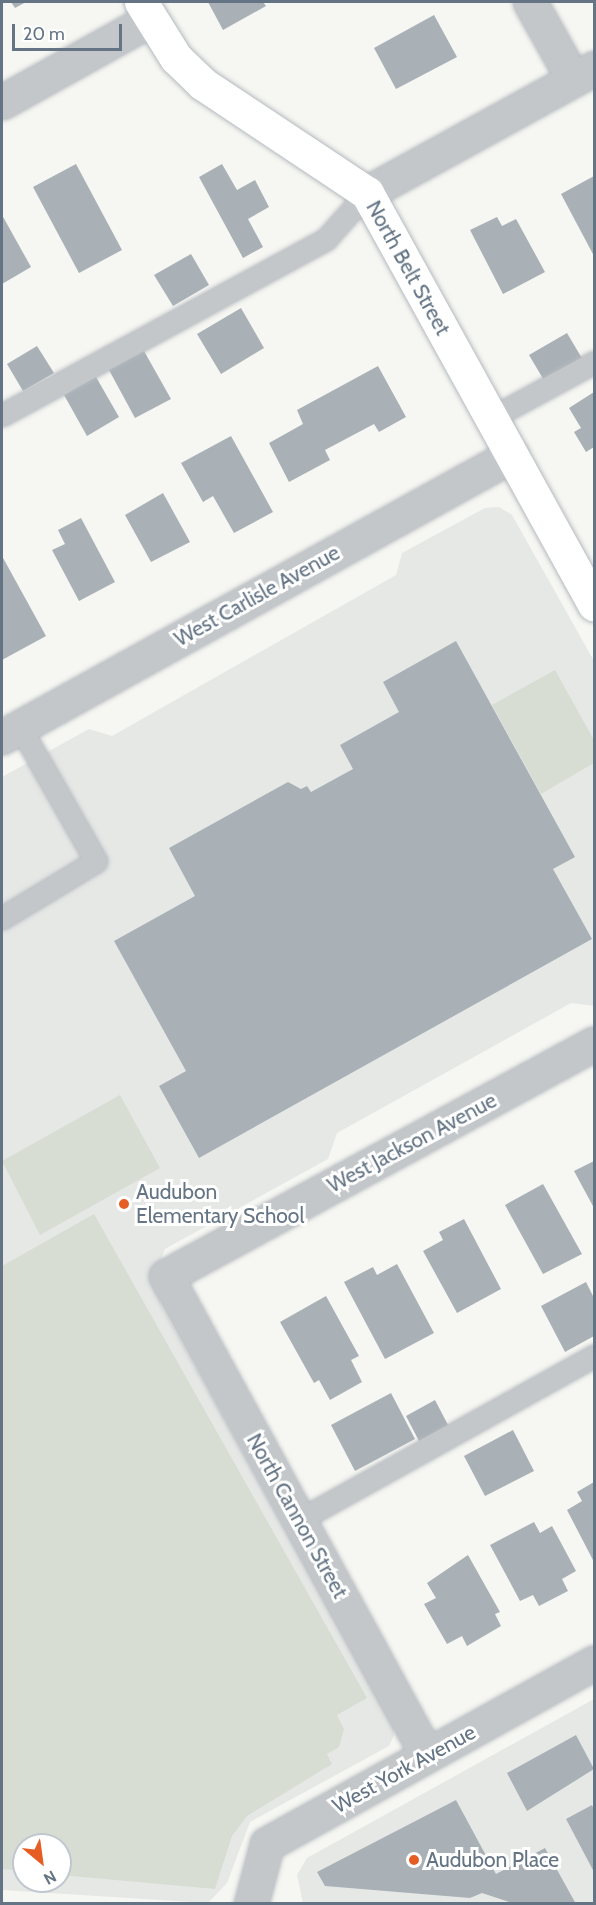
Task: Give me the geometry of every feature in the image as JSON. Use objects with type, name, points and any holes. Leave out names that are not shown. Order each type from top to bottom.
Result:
[{"type":"street","points":[[367,193],[584,74],[530,2]]},
{"type":"street","points":[[2,102],[146,10]]},
{"type":"street","name":"North Belt Street","points":[[146,10],[176,58],[203,84],[367,193],[594,605]]},
{"type":"street","name":"West Carlisle Avenue","points":[[11,732],[512,455]]},
{"type":"street","name":"West Jackson Avenue","points":[[166,1276],[594,1044]]},
{"type":"street","name":"North Cannon Street","points":[[166,1276],[428,1755]]},
{"type":"street","name":"West York Avenue","points":[[251,1904],[267,1845],[594,1663]]},
{"type":"lane","points":[[2,415],[326,239],[367,193]]},
{"type":"lane","points":[[491,418],[594,362]]},
{"type":"lane","points":[[2,918],[96,861],[11,732]]},
{"type":"lane","points":[[299,1520],[594,1356]]},
{"type":"shaded area","name":"Audubon Elementary School","points":[[499,507],[512,515],[594,661],[594,1006],[571,1003],[337,1133],[328,1159],[165,1249],[154,1276],[161,1306],[393,1723],[394,1735],[389,1746],[250,1822],[227,1883],[208,1903],[50,1893],[72,1893],[72,1833],[12,1833],[12,1891],[2,1890],[2,777],[89,729],[112,736],[396,575],[402,553],[485,508]]},
{"type":"shaded area","points":[[555,670],[594,740],[594,763],[541,794],[492,705]]},
{"type":"shaded area","points":[[120,1095],[160,1168],[40,1235],[2,1161]]},
{"type":"shaded area","points":[[94,1214],[367,1698],[337,1715],[344,1729],[339,1747],[327,1754],[332,1764],[247,1816],[232,1836],[215,1889],[72,1876],[72,1833],[12,1833],[12,1870],[2,1869],[2,1266]]},
{"type":"shaded area","points":[[594,1699],[594,1903],[303,1903],[297,1875],[307,1858]]},
{"type":"building","points":[[11,2],[26,2],[15,8]]},
{"type":"building","points":[[208,2],[263,2],[266,6],[223,30]]},
{"type":"building","points":[[434,15],[457,57],[396,89],[374,48]]},
{"type":"building","points":[[76,164],[122,250],[79,273],[33,187]]},
{"type":"building","points":[[222,164],[237,190],[255,180],[269,207],[248,219],[263,247],[243,258],[199,177]]},
{"type":"building","points":[[594,176],[594,256],[561,194]]},
{"type":"building","points":[[2,215],[31,267],[2,284]]},
{"type":"building","points":[[497,217],[502,226],[516,219],[545,272],[503,294],[470,230]]},
{"type":"building","points":[[191,254],[209,285],[173,306],[154,275]]},
{"type":"building","points":[[241,308],[264,348],[221,374],[197,334]]},
{"type":"building","points":[[567,333],[583,360],[545,382],[529,355]]},
{"type":"building","points":[[37,346],[54,373],[23,391],[7,364]]},
{"type":"building","points":[[144,351],[171,399],[135,418],[109,370]]},
{"type":"building","points":[[378,366],[406,417],[379,432],[374,424],[325,450],[330,460],[289,482],[269,443],[303,424],[297,410]]},
{"type":"building","points":[[96,377],[119,417],[87,436],[64,395]]},
{"type":"building","points":[[594,392],[594,447],[586,452],[574,432],[581,428],[569,408]]},
{"type":"building","points":[[231,436],[273,512],[234,533],[213,496],[203,502],[181,463]]},
{"type":"building","points":[[163,493],[190,542],[151,562],[125,515]]},
{"type":"building","points":[[81,518],[115,582],[79,601],[52,550],[65,544],[58,530]]},
{"type":"building","points":[[2,556],[46,636],[2,660]]},
{"type":"building","points":[[456,641],[575,857],[553,869],[592,939],[199,1158],[159,1086],[186,1071],[114,941],[195,896],[169,848],[288,782],[301,789],[307,786],[311,792],[353,769],[340,745],[399,712],[383,682]]},
{"type":"building","points":[[594,1161],[594,1208],[574,1171]]},
{"type":"building","points":[[543,1184],[582,1254],[543,1274],[505,1205]]},
{"type":"building","points":[[464,1219],[501,1289],[457,1313],[423,1251],[443,1240],[439,1232]]},
{"type":"building","points":[[397,1264],[434,1333],[385,1359],[344,1282],[373,1267],[377,1275]]},
{"type":"building","points":[[586,1282],[594,1298],[594,1336],[565,1352],[541,1306]]},
{"type":"building","points":[[326,1296],[359,1356],[351,1360],[362,1382],[330,1400],[319,1380],[314,1383],[280,1322]]},
{"type":"building","points":[[391,1393],[415,1439],[355,1471],[331,1425]]},
{"type":"building","points":[[435,1400],[448,1425],[419,1441],[406,1416]]},
{"type":"building","points":[[513,1430],[534,1471],[485,1496],[464,1456]]},
{"type":"building","points":[[594,1482],[594,1562],[567,1510],[582,1501],[577,1492]]},
{"type":"building","points":[[534,1522],[540,1533],[552,1526],[576,1571],[562,1579],[568,1591],[539,1606],[533,1595],[520,1601],[490,1545]]},
{"type":"building","points":[[468,1555],[500,1612],[495,1614],[501,1626],[467,1646],[462,1636],[447,1644],[424,1604],[436,1598],[427,1583]]},
{"type":"building","points":[[576,1735],[594,1769],[527,1811],[507,1773]]},
{"type":"building","name":"Audubon Place","points":[[456,1800],[496,1874],[545,1848],[576,1904],[515,1904],[482,1893],[470,1898],[325,1886],[317,1872]]},
{"type":"building","points":[[592,1805],[594,1810],[594,1872],[566,1819]]},
{"type":"place","name":"Audubon Elementary School","points":[[124,1204]]},
{"type":"place","name":"Audubon Place","points":[[414,1860]]}]
